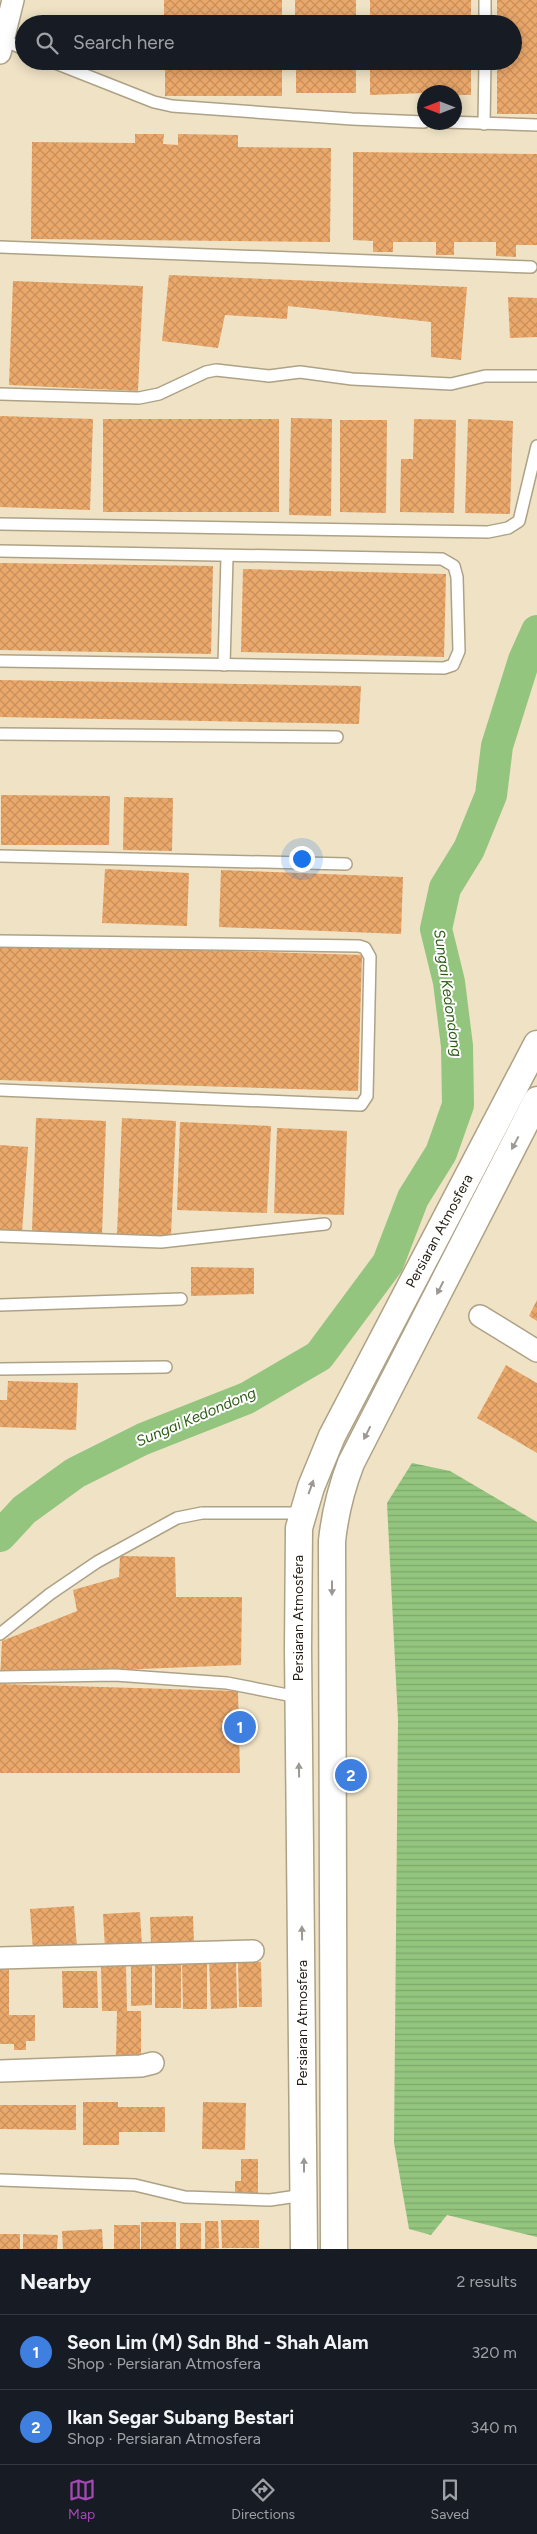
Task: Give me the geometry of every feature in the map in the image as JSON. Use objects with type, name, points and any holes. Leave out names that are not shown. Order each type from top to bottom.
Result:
[{"type":"street","points":[[2,46],[13,0]]},
{"type":"street","name":"Persiaran Atmosfera","points":[[304,2249],[298,1697],[299,1528],[311,1487],[332,1436],[537,1044]]},
{"type":"street","name":"Persiaran Atmosfera","points":[[334,2249],[332,1541],[335,1513],[340,1492],[351,1463],[537,1100]]},
{"type":"street","points":[[480,1316],[537,1352]]},
{"type":"street","points":[[0,1958],[252,1951]]},
{"type":"street","points":[[0,2071],[141,2066],[153,2063]]},
{"type":"lane","points":[[485,0],[485,15]]},
{"type":"lane","points":[[2,46],[15,48]]},
{"type":"lane","points":[[73,70],[154,102],[172,106],[417,122]]},
{"type":"lane","points":[[484,124],[485,70]]},
{"type":"lane","points":[[462,123],[537,125]]},
{"type":"lane","points":[[0,247],[531,268]]},
{"type":"lane","points":[[0,394],[139,398],[159,394],[206,372],[216,370],[257,375],[300,372],[360,380],[451,384],[485,376],[536,376]]},
{"type":"lane","points":[[0,524],[488,532],[508,528],[519,521],[537,446]]},
{"type":"lane","points":[[0,551],[448,561],[454,566],[457,577],[460,651],[453,665],[444,668],[0,661]]},
{"type":"lane","points":[[224,665],[227,557]]},
{"type":"lane","points":[[0,734],[337,737]]},
{"type":"lane","points":[[0,856],[346,864]]},
{"type":"lane","points":[[0,941],[360,946],[365,948],[370,958],[367,1096],[361,1105],[0,1090]]},
{"type":"lane","points":[[0,1236],[162,1242],[325,1224]]},
{"type":"lane","points":[[0,1305],[181,1299]]},
{"type":"lane","points":[[0,1369],[166,1367]]},
{"type":"lane","points":[[0,1634],[50,1594],[97,1562],[177,1518],[202,1513],[303,1513]]},
{"type":"lane","points":[[0,1677],[115,1675],[227,1683],[298,1697]]},
{"type":"lane","points":[[0,2180],[136,2185],[184,2196],[270,2200],[304,2195]]},
{"type":"shaded area","points":[[412,1463],[450,1471],[537,1522],[537,2237],[447,2215],[431,2235],[409,2229],[394,2143],[398,1720],[387,1503]]},
{"type":"building","points":[[164,0],[282,0],[282,15],[164,15]]},
{"type":"building","points":[[295,0],[356,0],[356,15],[295,15]]},
{"type":"building","points":[[370,0],[471,0],[471,15],[370,15]]},
{"type":"building","points":[[497,0],[537,0],[537,114],[497,114],[497,70],[522,70],[522,15],[497,15]]},
{"type":"building","points":[[165,70],[282,70],[282,96],[165,96]]},
{"type":"building","points":[[296,70],[356,70],[356,93],[296,93]]},
{"type":"building","points":[[370,70],[471,70],[471,95],[462,95],[462,85],[417,85],[417,93],[370,95]]},
{"type":"building","points":[[135,134],[164,134],[163,144],[178,145],[178,134],[238,135],[238,147],[331,148],[330,242],[31,239],[32,142],[135,143]]},
{"type":"building","points":[[353,152],[537,154],[537,245],[516,245],[516,257],[496,256],[496,242],[454,242],[454,255],[436,255],[436,242],[393,242],[393,252],[373,252],[373,241],[353,240]]},
{"type":"building","points":[[169,275],[467,287],[461,360],[431,357],[431,322],[288,306],[287,319],[225,315],[218,348],[162,341]]},
{"type":"building","points":[[13,281],[143,286],[138,391],[9,385]]},
{"type":"building","points":[[508,297],[537,298],[537,337],[510,338]]},
{"type":"building","points":[[0,416],[93,419],[90,510],[0,507]]},
{"type":"building","points":[[291,418],[332,419],[331,516],[289,515]]},
{"type":"building","points":[[103,419],[279,419],[279,512],[103,512]]},
{"type":"building","points":[[414,419],[456,420],[454,513],[400,512],[401,459],[413,459]]},
{"type":"building","points":[[468,419],[513,421],[510,514],[465,513]]},
{"type":"building","points":[[340,420],[387,420],[386,513],[340,512]]},
{"type":"building","points":[[0,563],[213,566],[211,654],[0,650]]},
{"type":"building","points":[[243,569],[446,574],[444,657],[241,652]]},
{"type":"building","points":[[0,680],[361,686],[359,724],[0,717]]},
{"type":"building","points":[[1,795],[110,796],[109,845],[1,845]]},
{"type":"building","points":[[124,797],[173,798],[172,851],[123,850]]},
{"type":"building","points":[[105,869],[189,873],[187,926],[102,923]]},
{"type":"building","points":[[221,870],[403,877],[401,934],[219,927]]},
{"type":"building","points":[[0,944],[362,955],[358,1091],[0,1080]]},
{"type":"building","points":[[36,1118],[106,1121],[102,1234],[32,1231]]},
{"type":"building","points":[[122,1118],[176,1121],[171,1236],[117,1234]]},
{"type":"building","points":[[180,1122],[271,1126],[267,1213],[177,1210]]},
{"type":"building","points":[[277,1128],[347,1131],[344,1215],[274,1213]]},
{"type":"building","points":[[0,1145],[28,1147],[22,1232],[0,1230]]},
{"type":"building","points":[[191,1267],[254,1268],[254,1294],[191,1296]]},
{"type":"building","points":[[537,1300],[537,1321],[529,1316]]},
{"type":"building","points":[[506,1365],[537,1383],[537,1453],[477,1418]]},
{"type":"building","points":[[8,1381],[78,1383],[76,1430],[0,1427],[0,1400],[7,1400]]},
{"type":"building","points":[[120,1556],[175,1557],[176,1597],[242,1597],[241,1665],[116,1670],[0,1681],[2,1641],[77,1611],[73,1590],[119,1577]]},
{"type":"building","points":[[0,1684],[238,1691],[240,1773],[0,1773]]},
{"type":"building","points":[[74,1906],[77,1948],[33,1950],[30,1909]]},
{"type":"building","points":[[140,1912],[142,1947],[105,1949],[103,1914]]},
{"type":"building","points":[[193,1916],[194,1944],[151,1945],[150,1917]]},
{"type":"building","points":[[209,1959],[236,1959],[237,2008],[211,2009]]},
{"type":"building","points":[[182,1961],[207,1961],[207,2009],[183,2009]]},
{"type":"building","points":[[152,1962],[152,2005],[131,2006],[131,1963]]},
{"type":"building","points":[[155,1962],[181,1962],[181,2008],[155,2008]]},
{"type":"building","points":[[261,1962],[262,2007],[239,2007],[238,1963]]},
{"type":"building","points":[[101,1964],[126,1964],[127,2011],[141,2011],[141,2055],[116,2055],[117,2011],[102,2011]]},
{"type":"building","points":[[0,1968],[9,1968],[9,2015],[35,2015],[35,2041],[26,2041],[26,2050],[14,2050],[14,2044],[0,2044]]},
{"type":"building","points":[[62,1971],[97,1971],[98,2008],[63,2008]]},
{"type":"building","points":[[83,2102],[118,2102],[118,2107],[165,2107],[165,2132],[119,2132],[119,2145],[83,2145]]},
{"type":"building","points":[[203,2102],[246,2103],[245,2150],[202,2149]]},
{"type":"building","points":[[0,2105],[76,2105],[76,2130],[0,2129]]},
{"type":"building","points":[[241,2159],[258,2159],[258,2194],[235,2194],[235,2181],[241,2181]]},
{"type":"building","points":[[221,2220],[259,2220],[259,2248],[222,2248]]},
{"type":"building","points":[[205,2221],[218,2221],[219,2248],[205,2249]]},
{"type":"building","points":[[141,2222],[176,2222],[176,2249],[141,2249]]},
{"type":"building","points":[[180,2223],[201,2223],[201,2249],[180,2249]]},
{"type":"building","points":[[114,2225],[140,2225],[140,2249],[114,2249]]},
{"type":"building","points":[[102,2229],[103,2249],[63,2249],[62,2231]]},
{"type":"building","points":[[0,2234],[20,2234],[20,2249],[0,2249]]},
{"type":"building","points":[[23,2234],[58,2235],[57,2249],[23,2249]]},
{"type":"waterway","name":"Sungai Kedondong","points":[[0,1536],[24,1510],[75,1473],[143,1439],[247,1398],[319,1356],[388,1263],[413,1198],[441,1153],[458,1105],[457,1046],[449,982],[436,929],[445,888],[469,849],[491,795],[497,746],[524,660],[537,631]]},
{"type":"place","name":"Seon Lim (M) Sdn Bhd - Shah Alam","points":[[240,1727]]},
{"type":"place","name":"Ikan Segar Subang Bestari","points":[[351,1775]]}]
